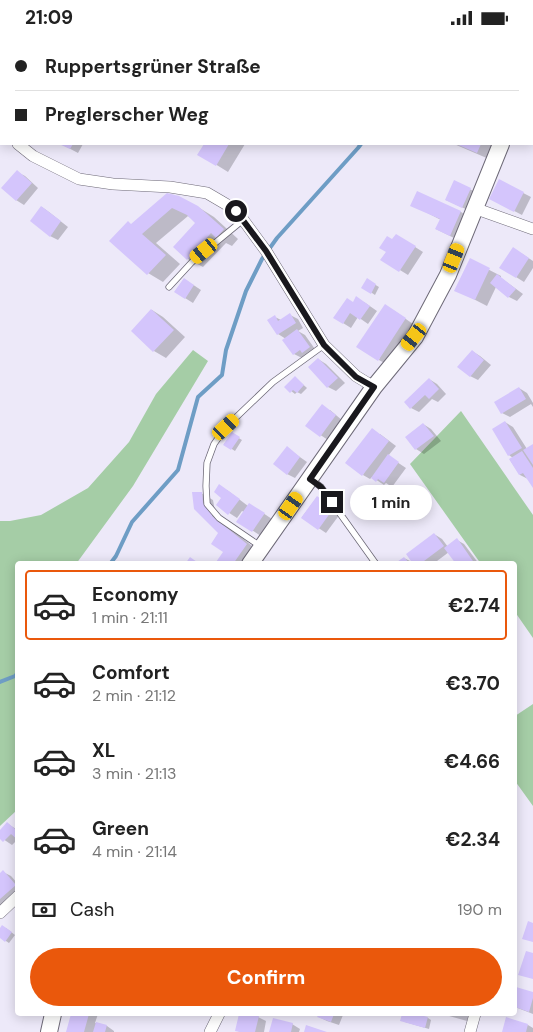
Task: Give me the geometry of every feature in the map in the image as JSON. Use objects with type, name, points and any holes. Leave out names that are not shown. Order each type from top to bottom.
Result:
[{"type":"main road","points":[[252,561],[374,387],[414,337],[448,275],[501,145]]},
{"type":"main road","points":[[49,1032],[53,1016]]},
{"type":"street","points":[[19,145],[33,156],[79,179],[113,184],[170,187],[207,193],[236,211],[266,251],[324,345],[356,377],[374,387]]},
{"type":"street","points":[[474,208],[533,229]]},
{"type":"street","points":[[0,913],[15,899]]},
{"type":"street","points":[[210,1032],[218,1016]]},
{"type":"street","points":[[470,1032],[474,1016]]},
{"type":"lane","points":[[169,287],[192,262],[243,220]]},
{"type":"lane","points":[[262,547],[219,518],[207,504],[207,463],[214,444],[226,427],[273,382],[324,345]]},
{"type":"lane","points":[[310,479],[321,487],[374,561]]},
{"type":"green space","points":[[193,350],[208,361],[133,486],[78,561],[15,561],[15,812],[0,826],[0,521],[41,515],[88,488],[129,442],[156,394]]},
{"type":"green space","points":[[461,411],[533,515],[533,638],[517,615],[517,561],[479,561],[410,464]]},
{"type":"green space","points":[[533,704],[533,806],[517,784],[517,715]]},
{"type":"building","points":[[61,145],[72,145],[70,149]]},
{"type":"building","points":[[203,145],[228,145],[216,166],[197,155]]},
{"type":"building","points":[[458,145],[481,145],[477,153]]},
{"type":"building","points":[[17,170],[32,183],[16,201],[1,188]]},
{"type":"building","points":[[499,179],[524,192],[514,212],[489,199]]},
{"type":"building","points":[[454,180],[471,188],[462,208],[445,200]]},
{"type":"building","points":[[417,191],[461,211],[450,236],[435,229],[440,219],[410,206]]},
{"type":"building","points":[[167,193],[179,196],[198,206],[224,229],[216,238],[211,233],[187,260],[173,247],[195,223],[187,215],[172,208],[142,234],[166,255],[147,275],[109,241],[128,221],[131,224]]},
{"type":"building","points":[[41,206],[61,221],[50,237],[30,221]]},
{"type":"building","points":[[396,234],[416,246],[399,272],[380,260],[386,252],[379,248],[387,236],[392,239]]},
{"type":"building","points":[[513,247],[529,258],[516,278],[499,268]]},
{"type":"building","points":[[470,258],[490,268],[475,300],[454,291]]},
{"type":"building","points":[[497,274],[516,289],[508,298],[490,283]]},
{"type":"building","points":[[184,278],[194,285],[185,299],[174,292]]},
{"type":"building","points":[[367,278],[376,284],[371,294],[361,288]]},
{"type":"building","points":[[356,296],[370,306],[360,320],[350,313],[343,324],[333,318],[347,298],[353,302]]},
{"type":"building","points":[[385,304],[406,318],[378,361],[356,347]]},
{"type":"building","points":[[151,309],[174,330],[153,352],[131,331]]},
{"type":"building","points":[[290,313],[296,323],[277,335],[267,320],[275,315],[278,321]]},
{"type":"building","points":[[297,329],[310,347],[302,353],[300,350],[293,355],[282,340]]},
{"type":"building","points":[[472,350],[484,360],[470,377],[457,367]]},
{"type":"building","points":[[318,358],[338,378],[327,388],[308,367]]},
{"type":"building","points":[[295,376],[304,385],[297,393],[293,390],[290,393],[284,387]]},
{"type":"building","points":[[429,378],[439,389],[429,399],[425,395],[410,409],[404,402]]},
{"type":"building","points":[[519,387],[526,399],[501,414],[494,402]]},
{"type":"building","points":[[322,404],[336,415],[320,437],[305,426]]},
{"type":"building","points":[[505,421],[522,448],[508,456],[492,429]]},
{"type":"building","points":[[423,423],[434,436],[415,450],[405,437]]},
{"type":"building","points":[[372,428],[389,441],[362,476],[345,463]]},
{"type":"building","points":[[232,432],[240,437],[231,450],[223,445]]},
{"type":"building","points":[[533,444],[533,465],[523,450]]},
{"type":"building","points":[[287,446],[300,457],[287,475],[273,464]]},
{"type":"building","points":[[522,451],[533,468],[533,488],[523,473],[519,475],[509,459]]},
{"type":"building","points":[[388,454],[399,462],[384,483],[378,479],[376,482],[371,478]]},
{"type":"building","points":[[219,484],[240,499],[228,515],[216,505],[221,498],[214,492]]},
{"type":"building","points":[[192,492],[202,492],[203,503],[212,512],[212,516],[247,544],[235,561],[217,561],[223,552],[211,544],[218,533],[194,509]]},
{"type":"building","points":[[317,496],[333,509],[318,530],[301,518]]},
{"type":"building","points":[[249,503],[265,513],[252,532],[236,522]]},
{"type":"building","points":[[434,533],[444,546],[424,561],[411,561],[406,554]]},
{"type":"building","points":[[457,538],[473,561],[454,561],[444,548]]},
{"type":"building","points":[[190,557],[196,561],[187,561]]},
{"type":"building","points":[[404,557],[407,561],[398,561]]},
{"type":"building","points":[[7,822],[15,829],[15,837],[11,834],[3,842],[0,839],[0,830]]},
{"type":"building","points":[[3,870],[15,886],[0,899],[0,873]]},
{"type":"building","points":[[528,921],[533,923],[533,942],[522,939]]},
{"type":"building","points":[[2,925],[12,932],[5,942],[0,938],[0,928]]},
{"type":"building","points":[[526,951],[533,953],[533,979],[518,975]]},
{"type":"building","points":[[517,987],[533,992],[529,1012],[517,1008]]},
{"type":"building","points":[[70,1016],[88,1016],[84,1032],[66,1032]]},
{"type":"building","points":[[239,1016],[259,1016],[255,1032],[235,1031]]},
{"type":"building","points":[[318,1016],[333,1016],[331,1022]]},
{"type":"building","points":[[401,1016],[428,1017],[425,1028],[400,1021]]},
{"type":"building","points":[[506,1017],[528,1024],[526,1032],[502,1032]]},
{"type":"building","points":[[273,1018],[293,1023],[291,1032],[269,1032]]},
{"type":"building","points":[[96,1022],[107,1025],[105,1032],[93,1032]]},
{"type":"building","points":[[306,1025],[327,1032],[304,1032]]},
{"type":"waterway","points":[[112,561],[132,522],[178,470],[198,397],[222,375],[226,350],[246,291],[262,259],[277,238],[360,145]]},
{"type":"waterway","points":[[0,682],[15,676]]},
{"type":"route","points":[[236,211],[266,251],[324,345],[356,377],[374,387],[310,479],[321,487],[332,502]]}]
